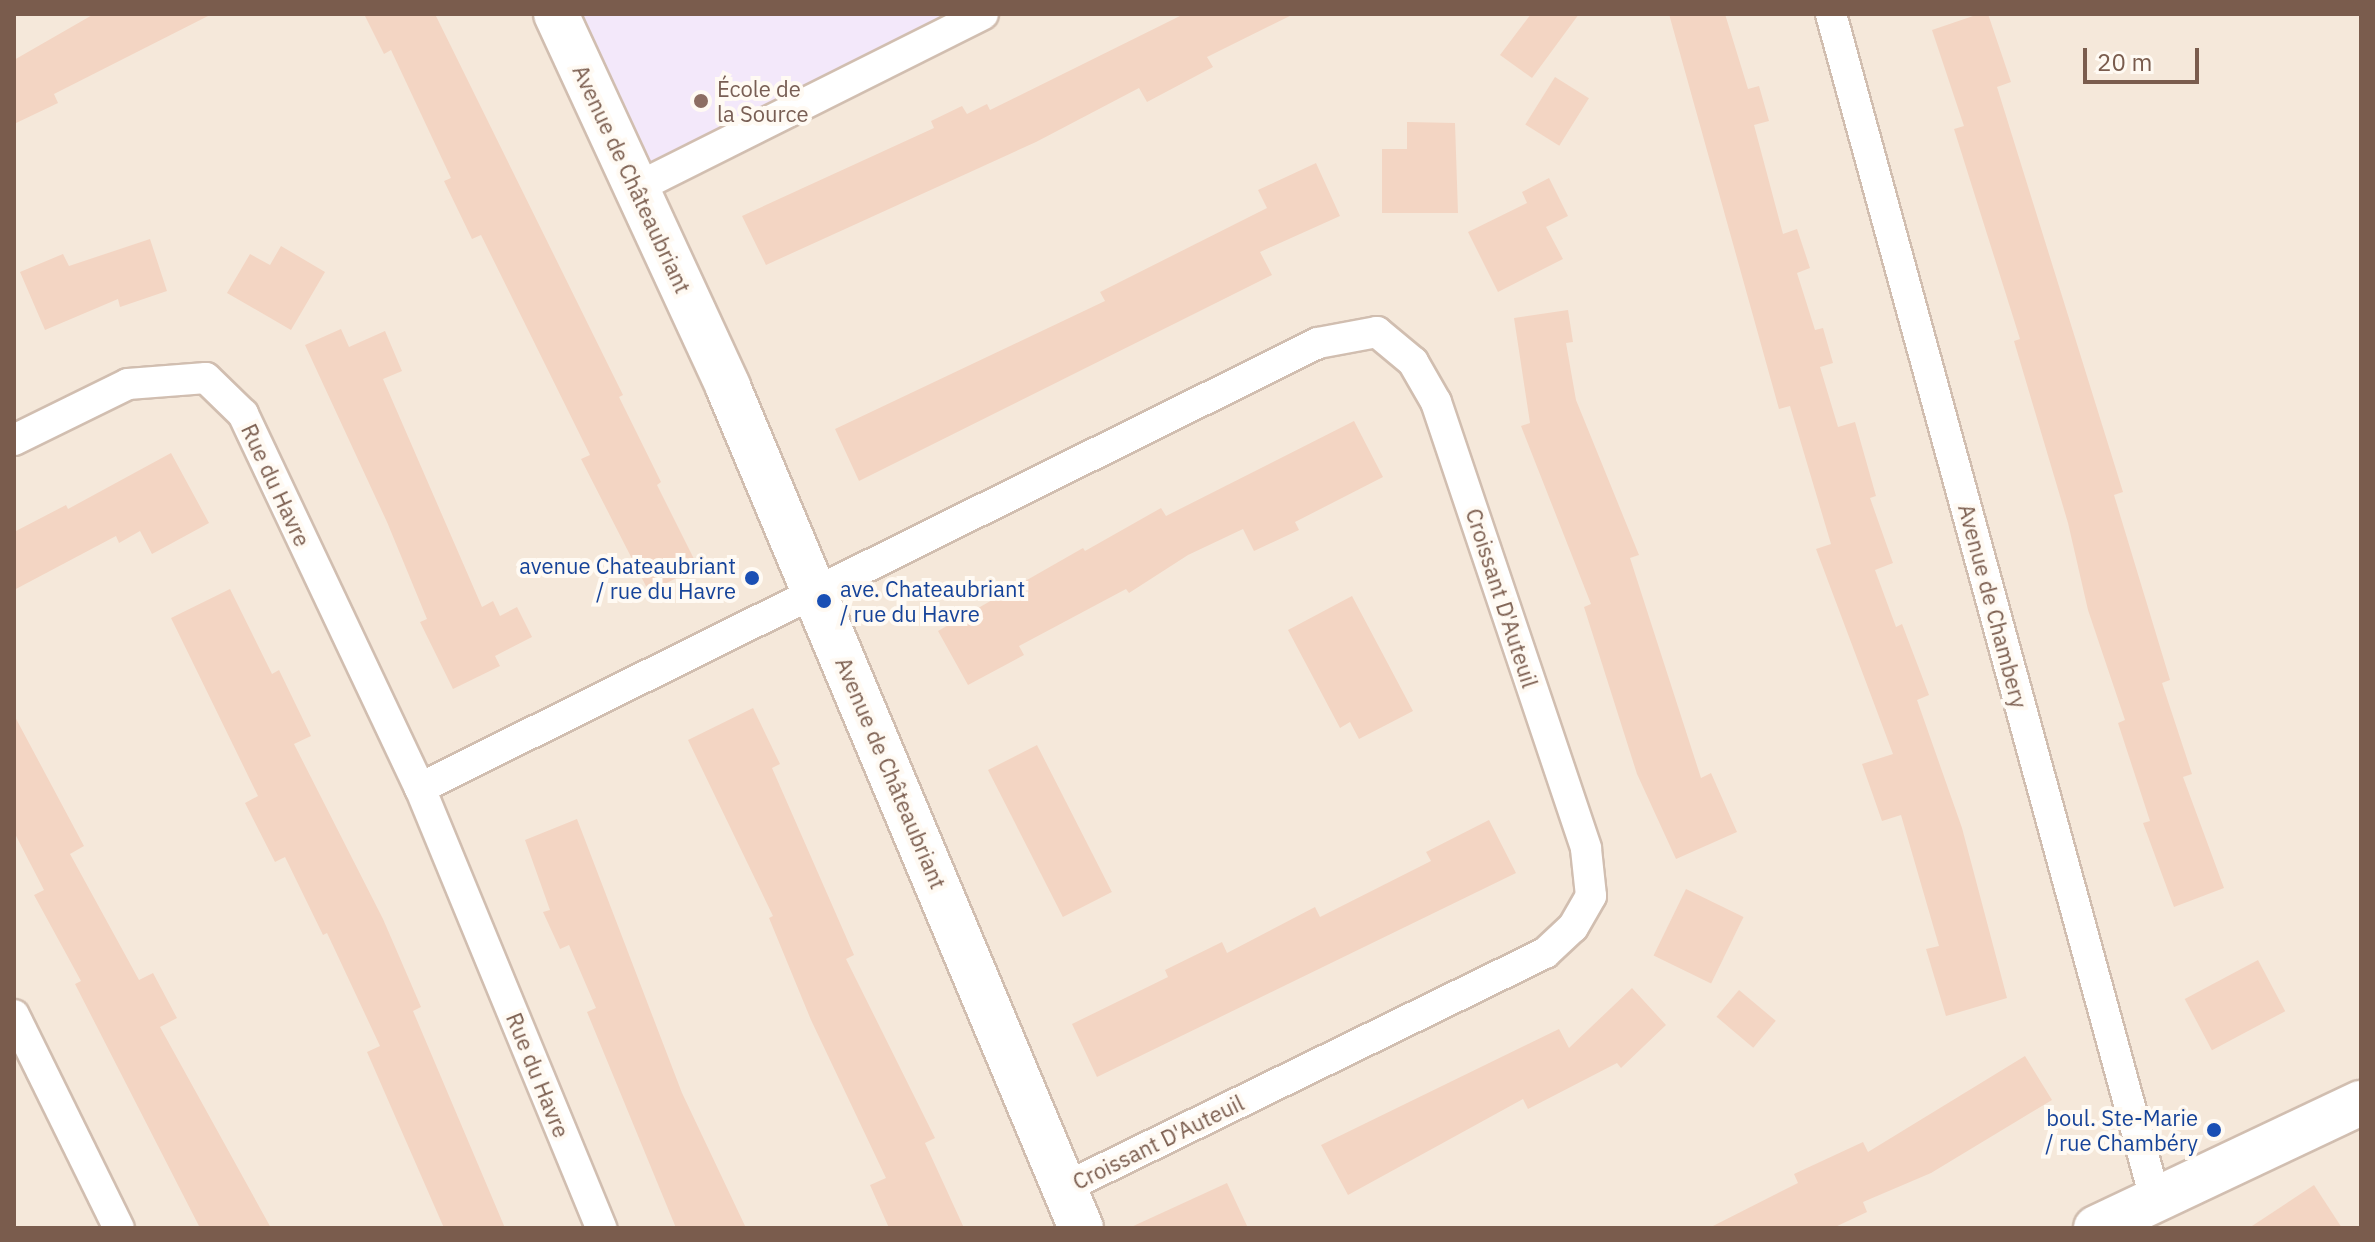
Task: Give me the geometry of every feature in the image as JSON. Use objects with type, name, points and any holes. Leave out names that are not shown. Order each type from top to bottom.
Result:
[{"type":"street","name":"Avenue de Châteaubriant","points":[[556,14],[817,595],[1081,1228]]},
{"type":"street","points":[[636,188],[983,14]]},
{"type":"street","name":"Avenue de Chambery","points":[[1831,14],[2155,1198]]},
{"type":"street","name":"Croissant D'Auteuil","points":[[817,595],[1318,343],[1377,332],[1413,362],[1436,402],[1586,849],[1591,896],[1573,927],[1545,953],[1064,1188]]},
{"type":"street","name":"Rue du Havre","points":[[14,440],[128,384],[206,378],[243,414],[420,788],[601,1228]]},
{"type":"street","points":[[420,788],[817,595]]},
{"type":"street","points":[[14,1015],[119,1228]]},
{"type":"street","points":[[2096,1228],[2361,1103]]},
{"type":"shaded area","points":[[14,14],[2361,14],[2361,1228],[14,1228]]},
{"type":"shaded area","name":"École de la Source","points":[[551,14],[979,14],[636,188]]},
{"type":"building","points":[[94,14],[212,14],[54,94],[58,103],[14,124],[14,60]]},
{"type":"building","points":[[364,14],[435,14],[623,395],[619,397],[661,482],[657,485],[698,567],[649,592],[581,459],[590,455],[481,235],[472,239],[444,181],[451,178],[391,50],[384,54]]},
{"type":"building","points":[[1184,14],[1294,14],[1207,57],[1213,67],[1147,102],[1139,88],[1036,142],[766,265],[742,216],[934,128],[931,121],[962,106],[967,114],[987,104],[990,110]]},
{"type":"building","points":[[1531,14],[1579,14],[1532,78],[1500,55]]},
{"type":"building","points":[[1669,14],[1725,14],[1748,89],[1759,86],[1769,121],[1754,125],[1783,234],[1797,229],[1810,268],[1797,273],[1815,330],[1823,328],[1833,363],[1820,367],[1838,427],[1855,422],[1876,496],[1870,498],[1893,563],[1875,570],[1896,627],[1902,624],[1929,695],[1917,700],[1962,828],[2007,998],[1946,1016],[1926,949],[1939,946],[1901,815],[1882,821],[1862,764],[1893,754],[1816,549],[1831,544],[1790,406],[1779,409]]},
{"type":"building","points":[[1979,14],[1988,14],[2011,82],[1997,87],[2123,492],[2114,495],[2170,680],[2162,683],[2192,774],[2183,777],[2224,888],[2174,907],[2143,823],[2150,821],[2118,723],[2125,720],[2088,610],[2068,523],[2014,341],[2020,339],[1954,129],[1964,126],[1932,30]]},
{"type":"building","points":[[1555,77],[1589,98],[1559,146],[1525,124]]},
{"type":"building","points":[[1407,122],[1455,123],[1458,213],[1382,213],[1382,149],[1407,149]]},
{"type":"building","points":[[1316,163],[1340,216],[1260,252],[1272,275],[859,481],[835,429],[1105,301],[1100,292],[1267,208],[1258,190]]},
{"type":"building","points":[[1549,178],[1568,216],[1546,227],[1563,259],[1498,292],[1468,232],[1527,203],[1522,192]]},
{"type":"building","points":[[150,239],[167,291],[120,307],[118,299],[45,330],[20,272],[63,254],[69,266]]},
{"type":"building","points":[[281,246],[325,272],[291,330],[227,293],[250,254],[270,265]]},
{"type":"building","points":[[1568,310],[1573,342],[1566,343],[1576,400],[1639,555],[1630,558],[1701,778],[1711,773],[1737,832],[1676,859],[1637,774],[1584,607],[1591,604],[1521,426],[1530,423],[1514,318]]},
{"type":"building","points":[[341,329],[349,347],[385,331],[402,371],[383,379],[482,607],[493,601],[500,616],[517,607],[532,637],[495,656],[500,666],[453,689],[420,622],[427,619],[387,522],[305,345]]},
{"type":"building","points":[[1354,421],[1383,477],[1295,522],[1299,530],[1254,551],[1243,529],[1188,555],[1129,593],[1126,589],[1019,646],[1024,655],[968,685],[938,631],[1083,548],[1085,551],[1161,508],[1166,516]]},
{"type":"building","points":[[171,453],[209,523],[152,554],[140,531],[119,543],[116,536],[14,590],[14,532],[66,505],[68,509]]},
{"type":"building","points":[[230,589],[272,674],[279,670],[311,736],[294,744],[383,919],[421,1007],[413,1011],[505,1228],[444,1228],[367,1052],[380,1046],[327,933],[323,935],[285,857],[275,862],[245,803],[258,796],[171,618]]},
{"type":"building","points":[[1352,596],[1413,711],[1359,739],[1350,722],[1340,728],[1288,630]]},
{"type":"building","points":[[753,708],[780,764],[772,768],[854,955],[846,959],[935,1138],[925,1143],[964,1228],[889,1228],[870,1185],[886,1178],[811,1020],[769,918],[773,916],[688,740]]},
{"type":"building","points":[[14,715],[84,846],[70,854],[139,980],[153,973],[177,1018],[160,1027],[271,1228],[200,1228],[75,984],[81,981],[34,895],[44,890],[14,832]]},
{"type":"building","points":[[1037,745],[1112,892],[1063,917],[988,770]]},
{"type":"building","points":[[577,819],[682,1093],[746,1228],[676,1228],[587,1012],[596,1008],[569,945],[560,949],[543,912],[550,910],[525,840]]},
{"type":"building","points":[[1489,820],[1516,873],[1097,1077],[1072,1024],[1168,977],[1165,970],[1222,942],[1227,953],[1315,907],[1320,917],[1431,861],[1426,852]]},
{"type":"building","points":[[1686,889],[1744,917],[1711,984],[1654,956]]},
{"type":"building","points":[[2258,960],[2285,1011],[2212,1050],[2185,999]]},
{"type":"building","points":[[1632,988],[1666,1025],[1621,1068],[1617,1063],[1528,1109],[1523,1099],[1348,1195],[1321,1145],[1559,1029],[1569,1048]]},
{"type":"building","points":[[1739,990],[1776,1021],[1753,1048],[1717,1017]]},
{"type":"building","points":[[2025,1056],[2052,1100],[1931,1173],[1863,1202],[1867,1212],[1833,1228],[1709,1228],[1798,1183],[1794,1174],[1863,1142],[1868,1152]]},
{"type":"building","points":[[1227,1183],[1248,1228],[1129,1228]]},
{"type":"building","points":[[2314,1185],[2342,1228],[2249,1228]]},
{"type":"place","name":"École de la Source","points":[[701,101]]},
{"type":"place","name":"avenue Chateaubriant / rue du Havre","points":[[752,578]]},
{"type":"place","name":"ave. Chateaubriant / rue du Havre","points":[[824,601]]},
{"type":"place","name":"boul. Ste-Marie / rue Chambéry","points":[[2214,1130]]}]
